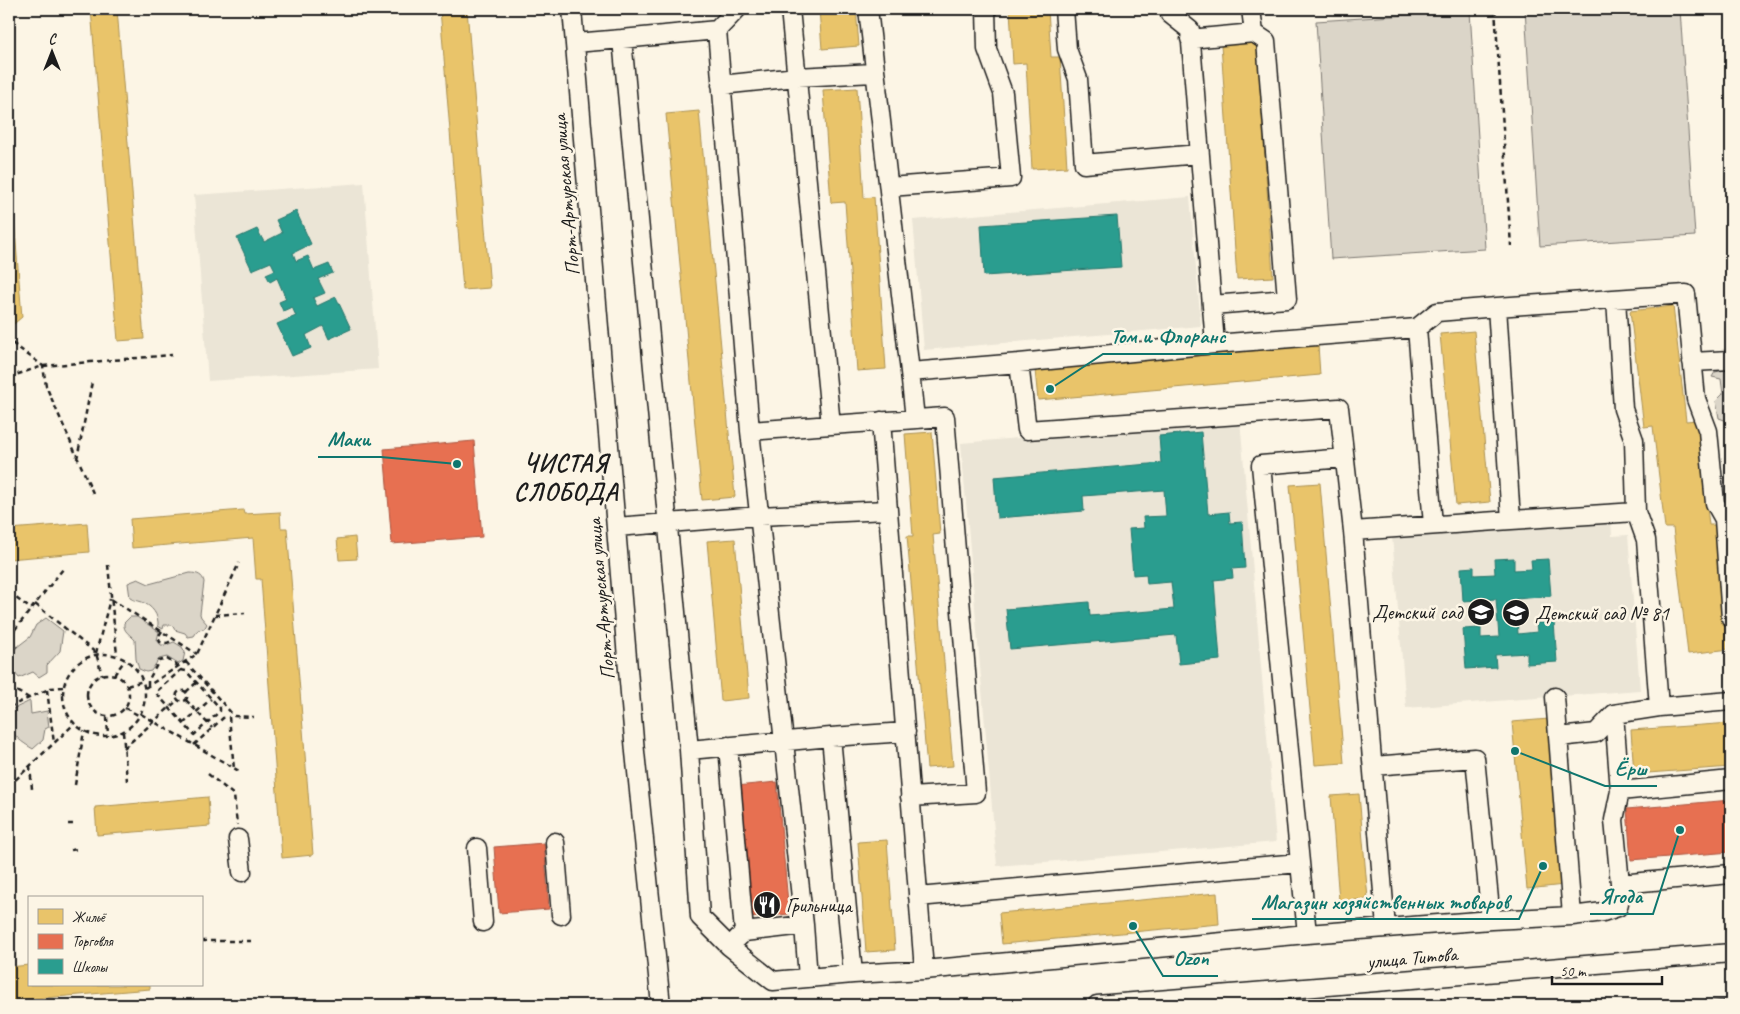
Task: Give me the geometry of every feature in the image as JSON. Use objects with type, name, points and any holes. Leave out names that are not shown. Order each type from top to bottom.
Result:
[{"type":"street","name":"Порт-Артурская улица","points":[[572,9],[636,762],[661,1005]]},
{"type":"street","points":[[575,42],[717,30],[737,9]]},
{"type":"street","points":[[790,9],[831,425]]},
{"type":"street","points":[[868,9],[915,419]]},
{"type":"street","points":[[890,188],[1011,178],[1002,93],[987,49],[986,9]]},
{"type":"street","points":[[1064,9],[1067,49],[1078,79],[1084,164],[1199,154]]},
{"type":"street","points":[[1170,9],[1170,14],[1190,30],[1215,344]]},
{"type":"street","points":[[1251,9],[1254,33]]},
{"type":"street","points":[[717,30],[720,85],[750,431],[804,925],[808,978]]},
{"type":"street","points":[[1190,39],[1254,33],[1266,41],[1287,300],[1212,305]]},
{"type":"street","points":[[622,39],[689,750],[700,917],[729,946],[773,981],[924,970],[1307,934],[1572,916],[1603,912],[1618,907],[1621,894],[1614,820],[1620,791],[1614,714]]},
{"type":"street","points":[[720,85],[797,77],[874,73]]},
{"type":"street","points":[[910,372],[1215,344],[1417,328],[1437,312],[1686,294],[1696,398],[1708,431],[1715,503],[1724,519],[1731,618]]},
{"type":"street","points":[[1616,299],[1623,409],[1634,440],[1636,512],[1646,540],[1659,707]]},
{"type":"street","points":[[1497,307],[1511,520]]},
{"type":"street","points":[[1417,328],[1433,525]]},
{"type":"street","points":[[1692,362],[1731,360]]},
{"type":"street","points":[[1019,363],[1027,430],[1338,408],[1353,531],[1386,928]]},
{"type":"street","points":[[750,431],[945,417],[976,792],[910,797]]},
{"type":"street","points":[[881,421],[924,970]]},
{"type":"street","points":[[1307,934],[1261,465],[1344,458]]},
{"type":"street","points":[[616,527],[759,516],[887,510]]},
{"type":"street","points":[[1353,531],[1636,512]]},
{"type":"street","points":[[1555,697],[1572,916]]},
{"type":"street","points":[[1558,737],[1596,734],[1614,714],[1659,707],[1731,701]]},
{"type":"street","points":[[689,750],[906,732]]},
{"type":"street","points":[[831,737],[854,974]]},
{"type":"street","points":[[728,746],[744,932]]},
{"type":"street","points":[[1373,766],[1476,758],[1491,920]]},
{"type":"street","points":[[1620,791],[1731,780]]},
{"type":"street","points":[[238,839],[242,872]]},
{"type":"street","points":[[555,842],[561,915]]},
{"type":"street","points":[[477,848],[483,922]]},
{"type":"street","points":[[918,898],[1299,863]]},
{"type":"street","points":[[1620,884],[1731,874]]},
{"type":"street","points":[[729,946],[744,932],[804,925]]},
{"type":"street","name":"улица Титова","points":[[1097,1005],[1731,953]]},
{"type":"path","points":[[1495,9],[1511,246]]},
{"type":"path","points":[[12,343],[43,366],[46,386],[93,493]]},
{"type":"path","points":[[9,377],[43,366],[172,355]]},
{"type":"path","points":[[77,459],[92,382]]},
{"type":"path","points":[[146,687],[197,654],[239,563]]},
{"type":"path","points":[[108,565],[117,656]]},
{"type":"path","points":[[17,647],[9,639],[63,569]]},
{"type":"path","points":[[9,593],[31,609]]},
{"type":"path","points":[[111,597],[197,654]]},
{"type":"path","points":[[102,675],[96,654],[111,597]]},
{"type":"path","points":[[35,604],[96,654]]},
{"type":"path","points":[[215,615],[245,613]]},
{"type":"path","points":[[162,631],[158,637],[160,642],[167,643],[174,639]]},
{"type":"path","points":[[146,687],[136,669],[125,660],[117,656],[96,654],[78,663],[66,678],[63,687],[64,706],[74,724],[84,732],[96,736],[108,736],[123,732],[131,727],[141,715],[145,704],[148,682],[160,661],[167,659],[181,670],[186,671],[220,711],[194,735],[158,696],[158,691],[181,670]]},
{"type":"path","points":[[114,675],[125,660]]},
{"type":"path","points":[[186,662],[234,716]]},
{"type":"path","points":[[102,675],[114,675],[121,678],[127,686],[129,696],[125,708],[120,713],[107,717],[90,708],[86,695],[91,682],[102,675]]},
{"type":"path","points":[[127,686],[143,682]]},
{"type":"path","points":[[186,692],[196,683]]},
{"type":"path","points":[[9,687],[29,698]]},
{"type":"path","points":[[9,707],[47,690],[63,687]]},
{"type":"path","points":[[47,690],[54,743]]},
{"type":"path","points":[[178,700],[177,693],[180,690],[186,692]]},
{"type":"path","points":[[186,692],[188,695],[186,700]]},
{"type":"path","points":[[183,724],[211,699]]},
{"type":"path","points":[[124,748],[178,700]]},
{"type":"path","points":[[178,700],[181,702],[186,700]]},
{"type":"path","points":[[186,700],[212,728]]},
{"type":"path","points":[[125,708],[154,721],[239,772]]},
{"type":"path","points":[[229,716],[234,768]]},
{"type":"path","points":[[194,745],[224,718],[229,716],[254,717]]},
{"type":"path","points":[[107,717],[108,736]]},
{"type":"path","points":[[9,786],[74,724]]},
{"type":"path","points":[[75,785],[84,732]]},
{"type":"path","points":[[123,732],[127,781]]},
{"type":"path","points":[[30,766],[32,789]]},
{"type":"path","points":[[208,774],[234,795],[237,821]]},
{"type":"path","points":[[68,824],[75,824]]},
{"type":"path","points":[[71,850],[78,849]]},
{"type":"path","points":[[202,941],[251,941]]},
{"type":"shaded area","points":[[1525,9],[1680,9],[1695,236],[1540,246]]},
{"type":"shaded area","points":[[1470,11],[1485,249],[1331,259],[1316,21]]},
{"type":"shaded area","points":[[364,183],[378,369],[208,381],[194,195]]},
{"type":"shaded area","points":[[1190,197],[1201,326],[924,350],[913,220]]},
{"type":"shaded area","points":[[1731,371],[1731,436],[1730,422],[1719,418],[1716,401],[1723,394],[1721,379],[1712,377],[1715,372]]},
{"type":"shaded area","points":[[1240,419],[1276,842],[997,866],[961,443]]},
{"type":"shaded area","name":"Детский сад № 81","points":[[1611,519],[1612,536],[1628,535],[1640,690],[1406,708],[1392,536]]},
{"type":"shaded area","points":[[190,573],[199,575],[204,582],[200,614],[207,624],[204,629],[198,630],[194,636],[188,637],[185,633],[175,630],[172,625],[164,625],[163,629],[158,626],[156,615],[152,608],[130,598],[128,583],[138,579],[149,584]]},
{"type":"shaded area","points":[[130,617],[137,617],[159,632],[157,640],[161,645],[174,642],[182,647],[185,652],[183,661],[178,664],[167,657],[159,659],[151,671],[146,672],[139,669],[136,659],[135,640],[126,631],[124,626],[124,623]]},
{"type":"shaded area","points":[[46,618],[63,631],[60,651],[47,665],[47,672],[39,677],[33,672],[19,678],[9,666],[10,656],[17,647],[30,637],[36,625]]},
{"type":"shaded area","points":[[30,701],[31,714],[47,711],[49,727],[45,729],[43,740],[33,749],[17,738],[10,725],[9,718],[9,711]]},
{"type":"building: Жильё","points":[[91,9],[117,9],[144,339],[118,341]]},
{"type":"building: Жильё","points":[[440,9],[467,9],[490,288],[463,290]]},
{"type":"building: Жильё","points":[[819,9],[856,9],[859,46],[822,49]]},
{"type":"building: Жильё","points":[[1010,9],[1048,9],[1051,57],[1060,57],[1067,167],[1032,169],[1026,63],[1013,64]]},
{"type":"building: Жильё","points":[[1257,42],[1273,277],[1237,279],[1221,45]]},
{"type":"building: Жильё","points":[[857,88],[864,198],[874,197],[886,369],[857,371],[845,202],[831,203],[823,90]]},
{"type":"building: Жильё","points":[[699,111],[735,497],[702,500],[666,114]]},
{"type":"building: Жильё","points":[[9,206],[13,206],[22,317],[9,328]]},
{"type":"building: Жильё","points":[[1673,306],[1686,421],[1697,420],[1709,525],[1716,525],[1730,649],[1688,654],[1673,528],[1665,528],[1653,426],[1644,427],[1630,311]]},
{"type":"building: Жильё","points":[[1474,331],[1490,502],[1456,505],[1440,334]]},
{"type":"building: Жильё","points":[[1318,345],[1320,375],[1038,400],[1035,370]]},
{"type":"building: Жильё","points":[[932,432],[940,534],[933,535],[953,766],[927,768],[907,536],[913,536],[905,434]]},
{"type":"building: Жильё","points":[[1320,483],[1344,763],[1315,765],[1290,485]]},
{"type":"building: Жильё","points":[[243,510],[244,514],[280,512],[281,528],[287,528],[313,855],[282,858],[261,579],[256,579],[253,538],[132,548],[130,519]]},
{"type":"building: Жильё","points":[[87,523],[89,552],[9,559],[9,529]]},
{"type":"building: Жильё","points":[[355,537],[357,559],[339,560],[337,539]]},
{"type":"building: Жильё","points":[[735,539],[749,698],[721,701],[707,541]]},
{"type":"building: Жильё","points":[[1549,719],[1564,885],[1527,889],[1512,722]]},
{"type":"building: Жильё","points":[[1731,723],[1731,767],[1634,774],[1631,730]]},
{"type":"building: Жильё","points":[[1359,794],[1368,899],[1339,901],[1331,796]]},
{"type":"building: Жильё","points":[[208,797],[210,826],[97,835],[95,807]]},
{"type":"building: Жильё","points":[[887,840],[895,950],[866,952],[858,842]]},
{"type":"building: Жильё","points":[[1217,893],[1219,924],[1002,944],[999,913]]},
{"type":"building: Жильё","points":[[28,965],[28,986],[150,986],[150,989],[9,1001],[9,967]]},
{"type":"building: Торговля","points":[[474,441],[482,537],[392,544],[384,449]]},
{"type":"building: Торговля","points":[[777,782],[789,914],[749,918],[736,786]]},
{"type":"building: Торговля","points":[[1731,800],[1731,852],[1631,860],[1627,809]]},
{"type":"building: Торговля","points":[[544,843],[549,909],[499,913],[494,847]]},
{"type":"building: Школы","points":[[296,211],[311,244],[293,253],[296,261],[308,256],[314,270],[329,264],[333,273],[318,279],[325,293],[313,298],[317,306],[336,297],[351,329],[329,339],[323,326],[306,335],[311,348],[292,356],[277,324],[296,316],[292,307],[283,311],[279,302],[286,299],[277,278],[270,282],[266,274],[275,270],[271,262],[252,270],[237,238],[257,229],[264,242],[282,233],[276,220]]},
{"type":"building: Школы","points":[[1117,216],[1121,267],[984,276],[981,225]]},
{"type":"building: Школы","points":[[1201,432],[1208,514],[1229,512],[1230,523],[1242,522],[1245,568],[1232,569],[1233,578],[1214,580],[1220,660],[1179,664],[1176,635],[1010,649],[1006,609],[1089,602],[1090,616],[1174,609],[1171,582],[1147,584],[1146,574],[1133,575],[1129,529],[1144,528],[1143,517],[1166,516],[1164,490],[1083,496],[1084,511],[997,518],[994,477],[1161,463],[1159,436]]},
{"type":"building: Школы","name":"Детский сад № 81","points":[[1514,558],[1514,570],[1532,569],[1531,560],[1548,559],[1551,596],[1516,599],[1518,634],[1537,632],[1536,623],[1554,622],[1557,662],[1527,664],[1527,653],[1495,655],[1496,667],[1466,669],[1463,629],[1481,628],[1481,638],[1499,637],[1496,599],[1463,601],[1461,568],[1474,567],[1474,575],[1495,574],[1494,559]]},
{"type":"tram line","points":[[1668,1005],[1731,1000]]},
{"type":"place","name":"Том и Флоранс","points":[[1050,389]]},
{"type":"place","name":"Маки","points":[[457,464]]},
{"type":"place","name":"Детский сад","points":[[1481,612]]},
{"type":"place","name":"Детский сад № 81","points":[[1516,613]]},
{"type":"place","name":"Ёрш","points":[[1515,751]]},
{"type":"place","name":"Ягода","points":[[1680,830]]},
{"type":"place","name":"Магазин хозяйственных товаров","points":[[1543,866]]},
{"type":"place","name":"Грильница","points":[[767,905]]},
{"type":"place","name":"Ozon","points":[[1133,926]]},
{"type":"district","name":"ЧИСТАЯ СЛОБОДА","points":[[566,478]]}]
